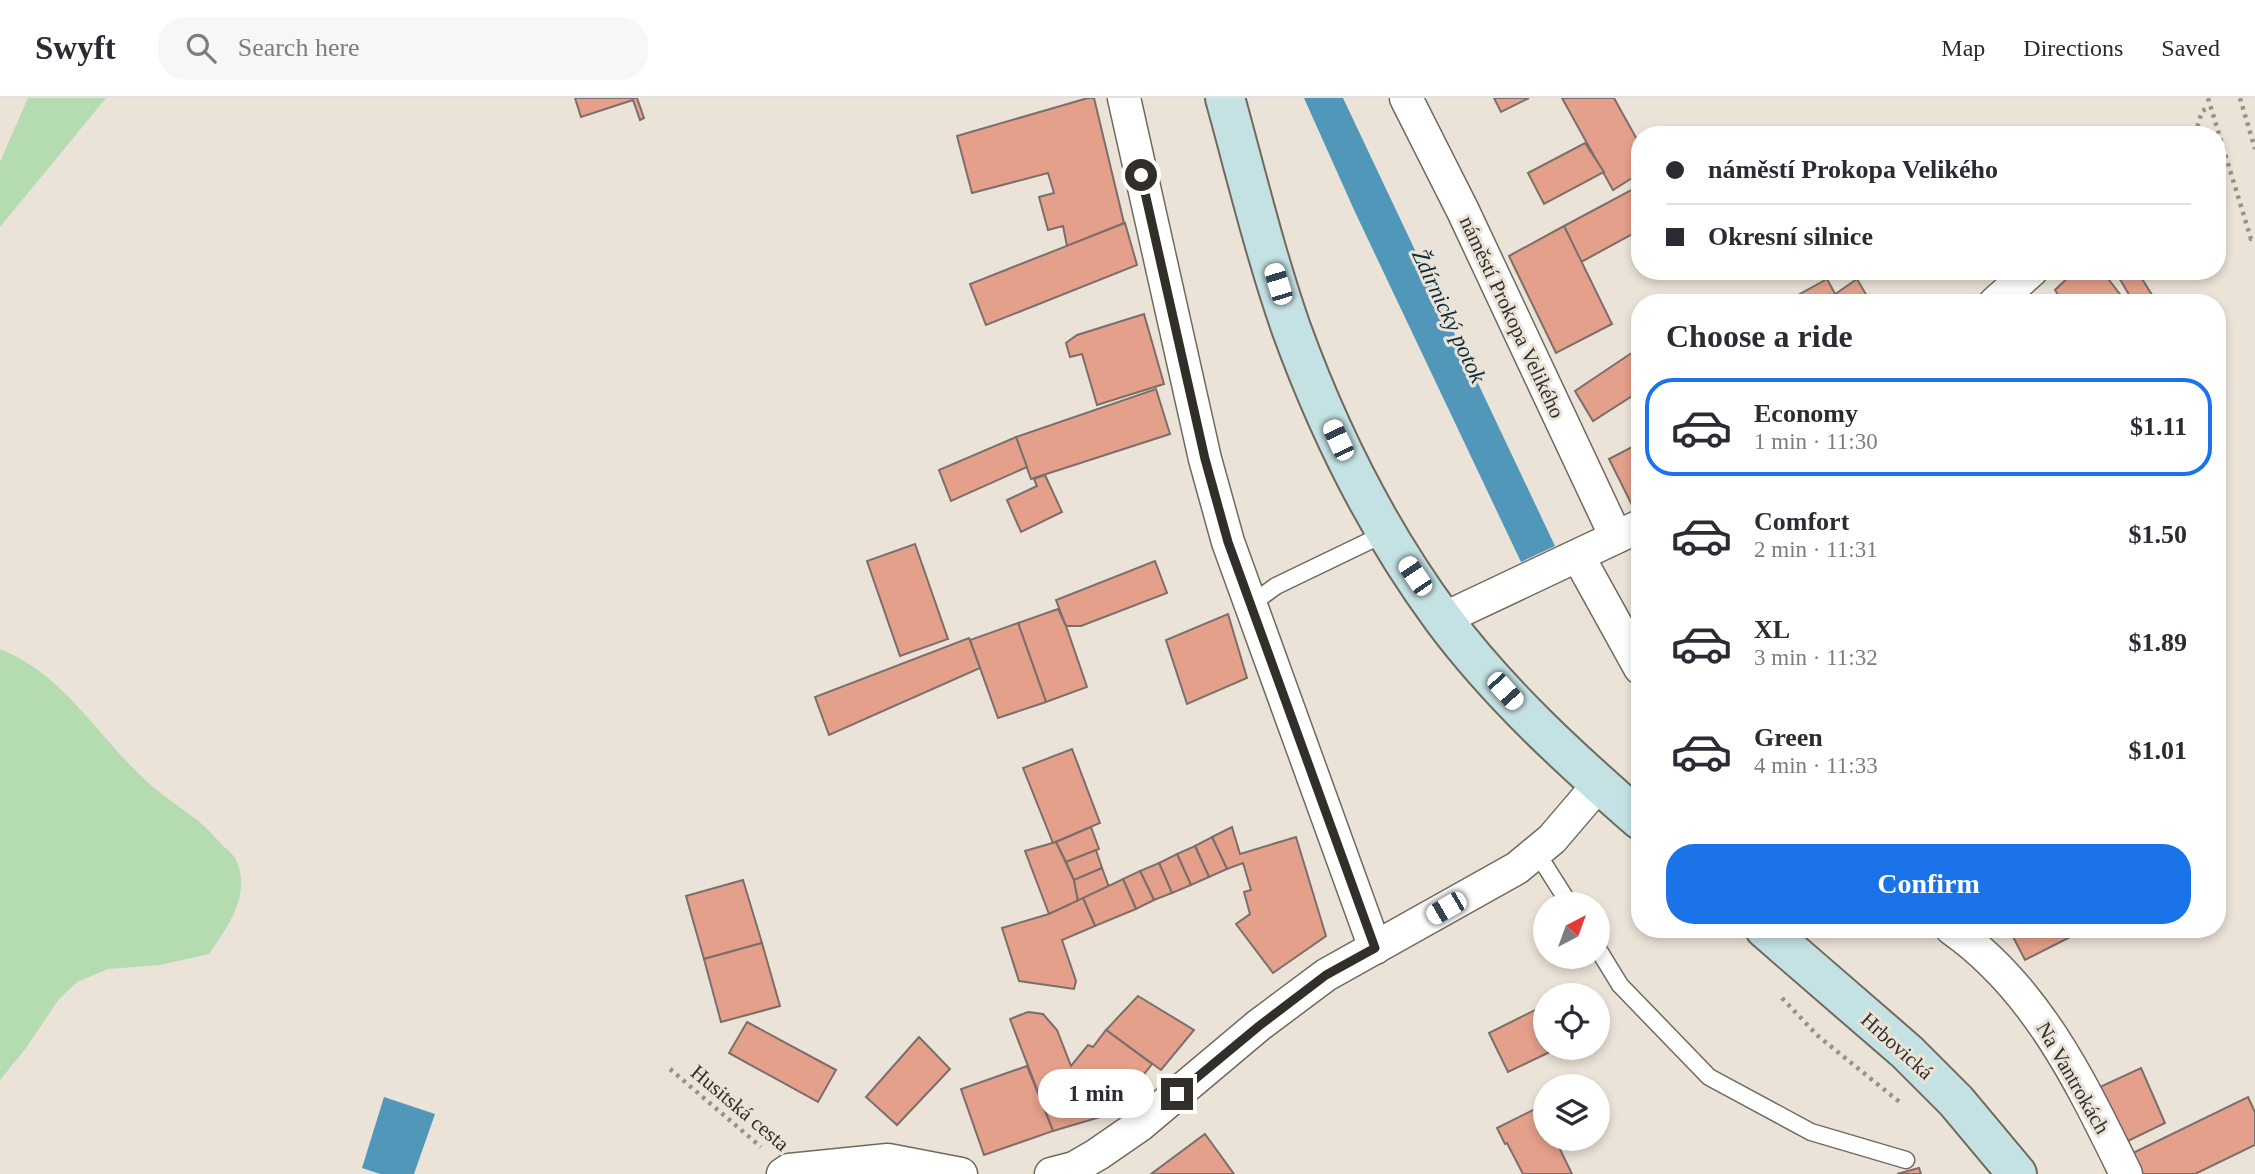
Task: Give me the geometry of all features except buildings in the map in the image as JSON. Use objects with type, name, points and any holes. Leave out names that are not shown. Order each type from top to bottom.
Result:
[{"type":"main road","points":[[1225,98],[1291,327],[1342,448],[1386,533],[1443,619],[1487,671],[1541,730],[1631,812]]},
{"type":"main road","name":"Hrbovická","points":[[1775,938],[1907,1052],[1956,1101],[2017,1174]]},
{"type":"street","points":[[1124,98],[1205,459],[1228,542],[1375,948]]},
{"type":"street","name":"náměstí Prokopa Velikého","points":[[1406,98],[1628,532]]},
{"type":"street","points":[[2005,294],[2021,280]]},
{"type":"street","points":[[1443,619],[1628,532]]},
{"type":"street","points":[[1578,556],[1631,652]]},
{"type":"street","points":[[1051,1174],[1073,1168],[1140,1125],[1259,1026],[1315,984],[1517,868],[1552,839],[1599,784]]},
{"type":"street","name":"Na Vantrokách","points":[[1963,938],[1990,960],[2041,1020],[2076,1074],[2126,1174]]},
{"type":"street","points":[[786,1172],[888,1160],[961,1174]]},
{"type":"lane","points":[[1250,606],[1276,586],[1386,533]]},
{"type":"lane","points":[[1537,853],[1562,892]]},
{"type":"lane","points":[[1610,969],[1620,985],[1709,1077],[1811,1132],[1906,1160]]},
{"type":"path","points":[[2208,98],[2216,126]]},
{"type":"path","points":[[2240,98],[2255,149]]},
{"type":"path","points":[[2198,126],[2202,111],[2210,107]]},
{"type":"path","points":[[2226,159],[2251,239],[2255,238]]},
{"type":"path","points":[[1782,998],[1818,1036],[1910,1110]]},
{"type":"path","name":"Husitská cesta","points":[[670,1069],[786,1172]]},
{"type":"green space","points":[[28,98],[106,98],[0,227],[0,162]]},
{"type":"green space","points":[[0,649],[46,676],[66,694],[138,773],[207,829],[236,860],[241,875],[241,887],[235,911],[209,954],[160,965],[108,969],[77,982],[59,999],[26,1048],[0,1080]]},
{"type":"water","points":[[1304,98],[1343,98],[1555,546],[1521,562]]},
{"type":"water","points":[[384,1097],[435,1114],[414,1174],[380,1174],[362,1168]]},
{"type":"route","points":[[1141,175],[1205,459],[1228,542],[1375,948],[1326,975],[1177,1094]]},
{"type":"water label","name":"Ždírnický potok","points":[[1449,316]]}]
